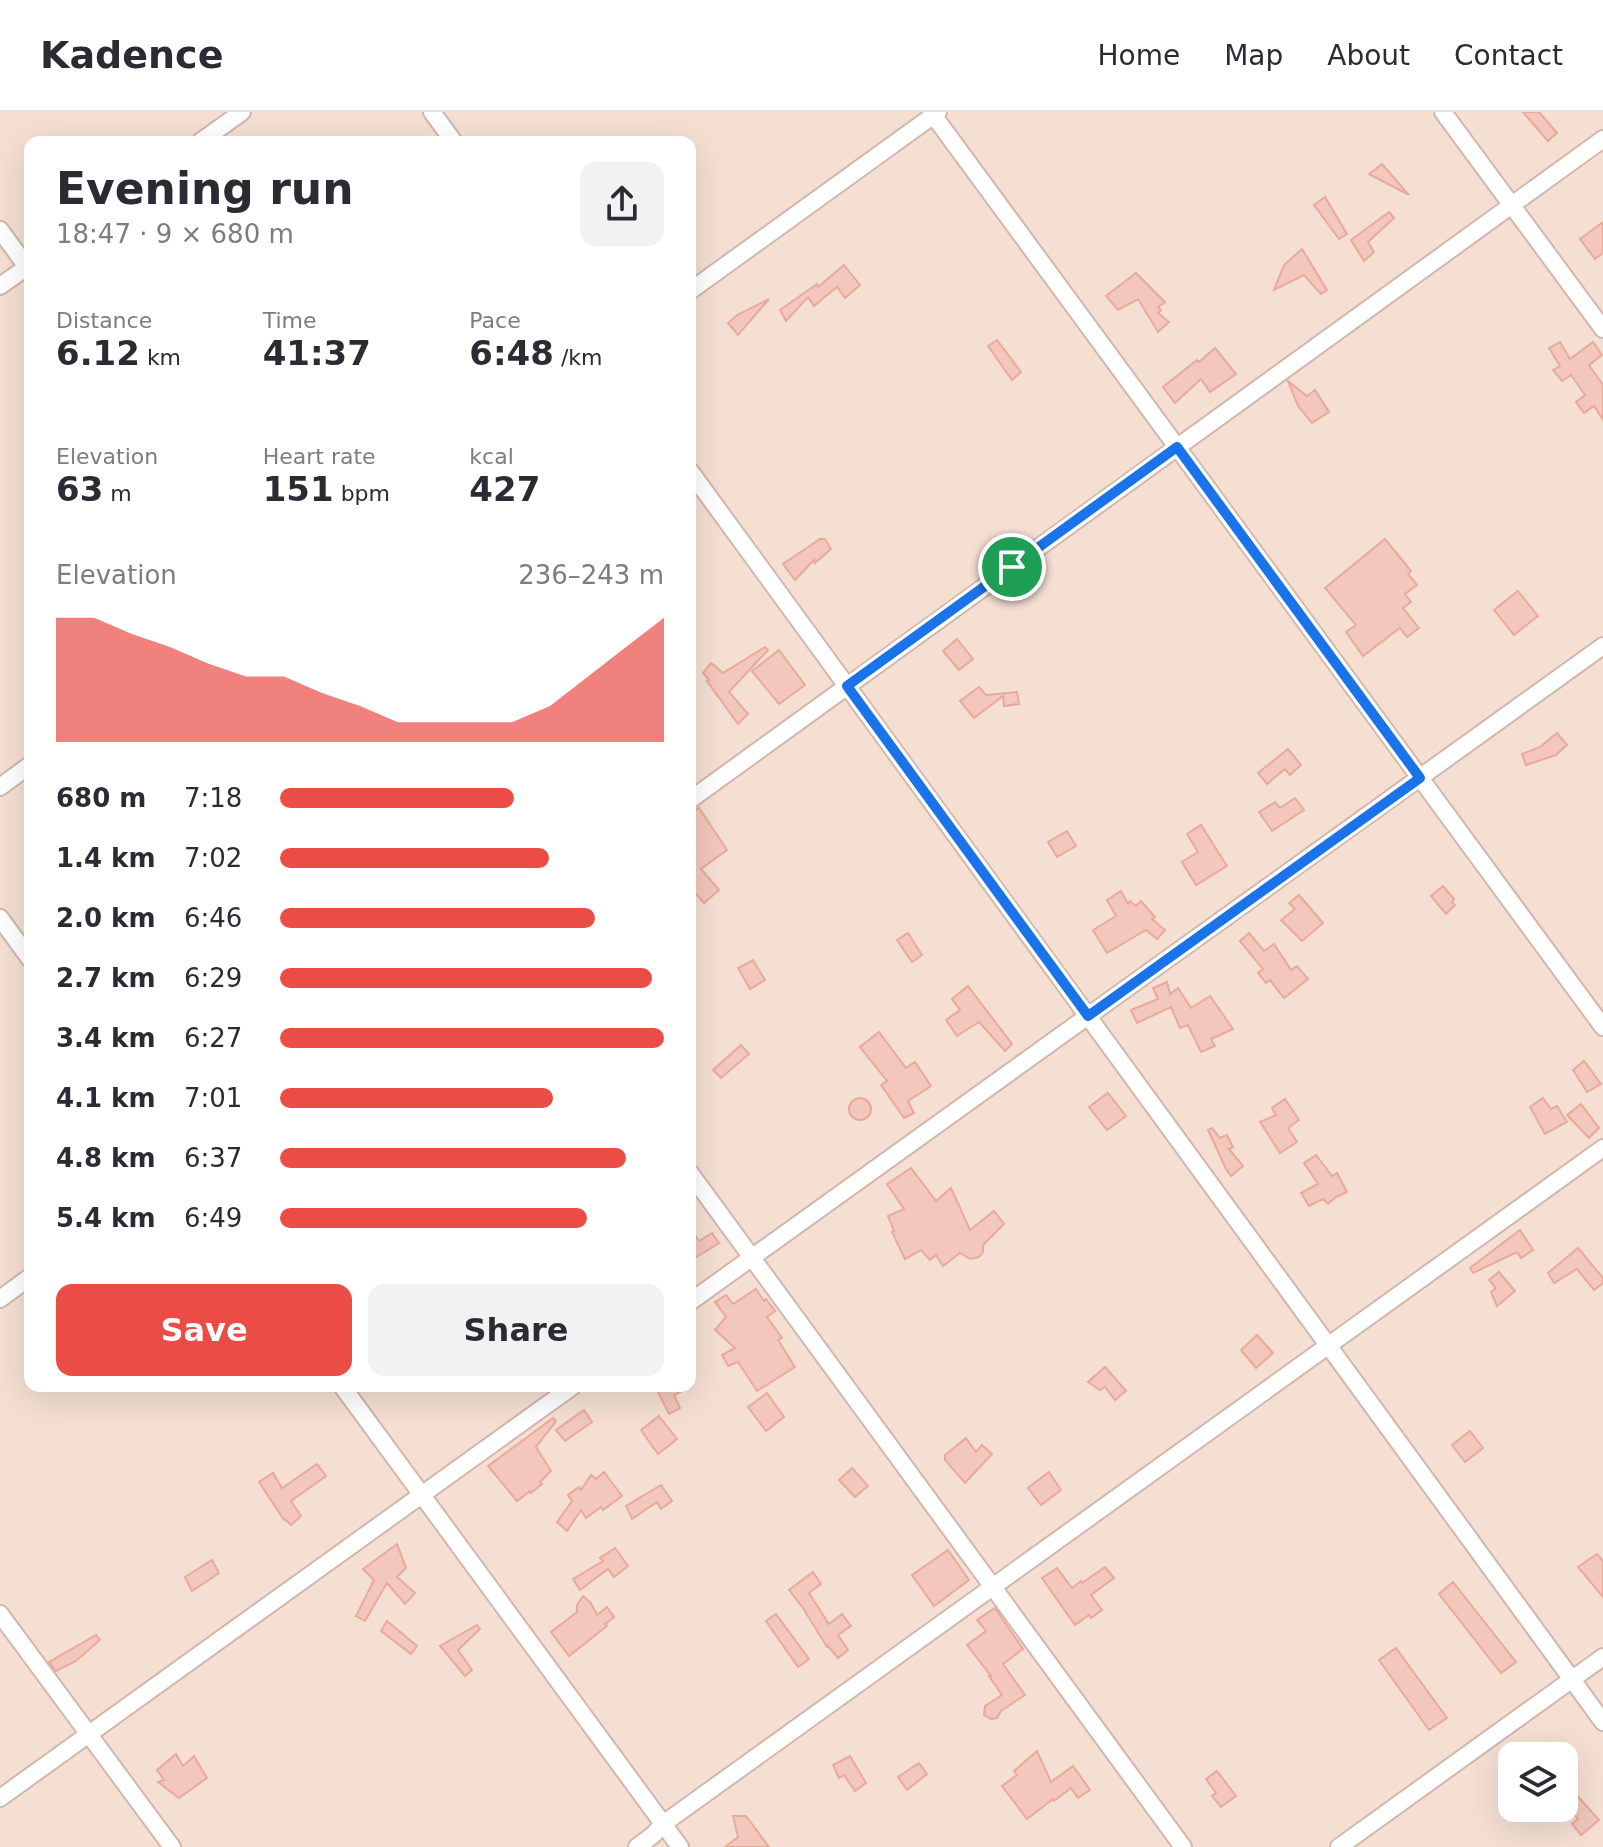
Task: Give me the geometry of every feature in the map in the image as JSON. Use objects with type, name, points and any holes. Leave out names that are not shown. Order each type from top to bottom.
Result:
[{"type":"street","points":[[208,136],[242,112]]},
{"type":"street","points":[[432,112],[450,136]]},
{"type":"street","points":[[1443,112],[1603,329]]},
{"type":"street","points":[[696,287],[934,113],[1603,1027]]},
{"type":"street","points":[[696,796],[1603,139]]},
{"type":"street","points":[[0,230],[24,261]]},
{"type":"street","points":[[0,286],[24,271]]},
{"type":"street","points":[[696,479],[1603,1722]]},
{"type":"street","points":[[696,1298],[1603,646]]},
{"type":"street","points":[[0,787],[24,769]]},
{"type":"street","points":[[0,918],[24,951]]},
{"type":"street","points":[[637,1847],[663,1824],[1603,1148]]},
{"type":"street","points":[[696,1181],[1183,1847]]},
{"type":"street","points":[[0,1299],[24,1281]]},
{"type":"street","points":[[346,1392],[680,1847]]},
{"type":"street","points":[[0,1798],[565,1392]]},
{"type":"street","points":[[0,1614],[172,1847]]},
{"type":"street","points":[[1339,1847],[1603,1657]]},
{"type":"shaded area","points":[[0,112],[1603,112],[1603,1847],[0,1847]]},
{"type":"building","points":[[1523,112],[1539,112],[1557,133],[1548,141]]},
{"type":"building","points":[[1382,164],[1408,194],[1369,174]]},
{"type":"building","points":[[1325,197],[1347,234],[1339,239],[1314,205]]},
{"type":"building","points":[[1389,212],[1394,218],[1368,242],[1374,252],[1364,261],[1351,240]]},
{"type":"building","points":[[1603,222],[1603,253],[1595,259],[1580,239]]},
{"type":"building","points":[[1302,249],[1327,290],[1321,294],[1304,275],[1274,290],[1284,265]]},
{"type":"building","points":[[844,265],[860,285],[845,298],[837,287],[814,306],[808,297],[786,321],[780,310],[817,284],[818,287]]},
{"type":"building","points":[[1136,273],[1165,302],[1158,307],[1161,310],[1158,313],[1169,322],[1158,332],[1138,299],[1118,310],[1106,296]]},
{"type":"building","points":[[769,299],[738,335],[728,323],[737,315]]},
{"type":"building","points":[[997,340],[1021,372],[1012,380],[988,346]]},
{"type":"building","points":[[1560,342],[1570,359],[1593,342],[1602,355],[1589,365],[1603,385],[1603,420],[1594,406],[1584,413],[1576,402],[1585,395],[1571,375],[1562,381],[1553,370],[1560,366],[1549,348]]},
{"type":"building","points":[[1215,348],[1236,374],[1210,392],[1201,379],[1175,403],[1163,387]]},
{"type":"building","points":[[1288,381],[1307,396],[1315,390],[1329,412],[1312,423],[1298,406]]},
{"type":"building","points":[[820,539],[825,539],[831,549],[815,563],[814,560],[795,580],[783,564]]},
{"type":"building","points":[[1385,539],[1411,571],[1408,574],[1417,585],[1405,594],[1411,602],[1403,608],[1419,628],[1407,637],[1400,628],[1363,656],[1346,632],[1356,625],[1325,588]]},
{"type":"building","points":[[1518,591],[1538,616],[1514,635],[1494,610]]},
{"type":"building","points":[[957,639],[973,659],[959,670],[943,651]]},
{"type":"building","points":[[765,647],[768,650],[729,692],[748,714],[738,724],[703,673],[711,663],[723,673]]},
{"type":"building","points":[[779,650],[805,685],[779,704],[752,671]]},
{"type":"building","points":[[979,687],[986,695],[1017,692],[1019,704],[1004,706],[1003,696],[974,718],[960,701]]},
{"type":"building","points":[[1557,733],[1567,745],[1556,755],[1526,765],[1522,754],[1540,747]]},
{"type":"building","points":[[1288,749],[1301,765],[1290,775],[1285,769],[1267,784],[1258,773]]},
{"type":"building","points":[[1295,798],[1304,810],[1272,831],[1259,812],[1275,802],[1280,808]]},
{"type":"building","points":[[699,808],[727,850],[701,869],[719,890],[704,903],[696,894],[696,810]]},
{"type":"building","points":[[1201,825],[1227,866],[1196,885],[1182,862],[1198,852],[1187,834]]},
{"type":"building","points":[[1067,831],[1076,846],[1057,857],[1048,842]]},
{"type":"building","points":[[1443,886],[1455,905],[1446,914],[1431,896]]},
{"type":"building","points":[[1121,891],[1128,904],[1130,901],[1136,906],[1141,901],[1155,917],[1152,919],[1165,930],[1157,939],[1146,930],[1107,953],[1093,930],[1116,916],[1107,900]]},
{"type":"building","points":[[1299,895],[1323,923],[1302,941],[1281,920],[1295,909],[1289,903]]},
{"type":"building","points":[[908,933],[922,955],[912,962],[897,940]]},
{"type":"building","points":[[1249,933],[1264,951],[1274,944],[1291,970],[1297,966],[1308,979],[1284,998],[1270,980],[1266,983],[1258,973],[1263,969],[1240,941]]},
{"type":"building","points":[[753,960],[765,980],[750,989],[738,968]]},
{"type":"building","points":[[1167,982],[1170,994],[1178,988],[1191,1008],[1210,996],[1233,1029],[1211,1039],[1215,1046],[1201,1052],[1188,1025],[1180,1028],[1171,1007],[1137,1023],[1131,1010],[1158,999],[1153,988]]},
{"type":"building","points":[[968,986],[1012,1044],[1005,1051],[979,1022],[957,1036],[946,1020],[960,1010],[952,999]]},
{"type":"building","points":[[879,1032],[906,1068],[915,1062],[931,1086],[908,1101],[914,1113],[904,1118],[881,1085],[887,1081],[860,1047]]},
{"type":"building","points":[[741,1045],[749,1054],[721,1078],[713,1070]]},
{"type":"building","points":[[1584,1061],[1601,1084],[1587,1092],[1573,1070]]},
{"type":"building","points":[[1108,1093],[1126,1116],[1107,1130],[1089,1107]]},
{"type":"building","points":[[860,1098],[868,1101],[871,1109],[868,1117],[860,1120],[852,1117],[849,1109],[852,1101]]},
{"type":"building","points":[[1543,1098],[1551,1109],[1557,1106],[1567,1122],[1545,1134],[1530,1107]]},
{"type":"building","points":[[1285,1099],[1299,1120],[1288,1128],[1297,1142],[1280,1153],[1260,1122],[1276,1115],[1272,1108]]},
{"type":"building","points":[[1581,1104],[1599,1128],[1589,1138],[1567,1115]]},
{"type":"building","points":[[1212,1128],[1220,1138],[1227,1135],[1233,1147],[1229,1149],[1243,1166],[1231,1176],[1208,1130]]},
{"type":"building","points":[[1316,1155],[1332,1176],[1337,1173],[1347,1192],[1328,1204],[1323,1199],[1309,1206],[1301,1193],[1318,1184],[1304,1163]]},
{"type":"building","points":[[911,1168],[936,1201],[951,1188],[970,1230],[994,1211],[1004,1224],[983,1245],[979,1257],[970,1259],[960,1253],[943,1266],[936,1255],[930,1260],[921,1250],[905,1259],[888,1216],[904,1209],[887,1184]]},
{"type":"building","points":[[1520,1230],[1533,1250],[1521,1258],[1517,1252],[1473,1273],[1470,1268]]},
{"type":"building","points":[[712,1233],[719,1243],[696,1257],[696,1236],[699,1241]]},
{"type":"building","points":[[1578,1248],[1603,1278],[1603,1283],[1594,1290],[1577,1269],[1554,1283],[1548,1273]]},
{"type":"building","points":[[1499,1272],[1515,1291],[1497,1306],[1491,1292],[1496,1288],[1489,1280]]},
{"type":"building","points":[[756,1289],[775,1311],[767,1317],[782,1338],[778,1340],[795,1367],[757,1391],[738,1362],[728,1366],[722,1355],[735,1348],[715,1330],[726,1317],[715,1302],[726,1295],[733,1304]]},
{"type":"building","points":[[1257,1335],[1273,1353],[1256,1368],[1241,1350]]},
{"type":"building","points":[[1105,1367],[1126,1391],[1115,1400],[1105,1387],[1100,1390],[1088,1382]]},
{"type":"building","points":[[658,1392],[680,1392],[674,1395],[680,1408],[669,1414]]},
{"type":"building","points":[[767,1393],[784,1417],[766,1431],[748,1407]]},
{"type":"building","points":[[584,1410],[592,1422],[565,1441],[556,1430]]},
{"type":"building","points":[[659,1416],[677,1439],[658,1454],[641,1430]]},
{"type":"building","points":[[553,1418],[556,1421],[536,1447],[551,1471],[540,1482],[542,1484],[517,1501],[488,1466]]},
{"type":"building","points":[[1470,1431],[1483,1448],[1465,1462],[1452,1445]]},
{"type":"building","points":[[966,1438],[976,1452],[982,1445],[992,1454],[965,1483],[945,1460],[945,1455]]},
{"type":"building","points":[[317,1464],[326,1476],[291,1501],[301,1516],[291,1525],[284,1520],[259,1482],[273,1473],[282,1488]]},
{"type":"building","points":[[852,1468],[868,1486],[855,1497],[839,1480]]},
{"type":"building","points":[[604,1472],[622,1496],[586,1518],[581,1510],[567,1531],[557,1522],[572,1501],[568,1495],[579,1487],[581,1490],[591,1475],[596,1479]]},
{"type":"building","points":[[1049,1472],[1061,1490],[1041,1505],[1028,1488]]},
{"type":"building","points":[[661,1485],[672,1501],[661,1509],[657,1502],[632,1519],[626,1506]]},
{"type":"building","points":[[397,1544],[406,1568],[397,1577],[415,1593],[405,1604],[387,1583],[365,1621],[356,1616],[374,1580],[363,1569]]},
{"type":"building","points":[[615,1548],[628,1566],[614,1577],[608,1569],[580,1590],[573,1579],[603,1561],[600,1558]]},
{"type":"building","points":[[948,1550],[969,1580],[934,1606],[912,1575]]},
{"type":"building","points":[[1597,1554],[1603,1561],[1603,1597],[1578,1567]]},
{"type":"building","points":[[212,1560],[219,1573],[192,1591],[185,1577]]},
{"type":"building","points":[[1105,1567],[1114,1578],[1091,1595],[1102,1610],[1075,1625],[1042,1578],[1057,1568],[1072,1588]]},
{"type":"building","points":[[813,1572],[821,1584],[809,1593],[829,1624],[842,1614],[851,1626],[838,1635],[848,1650],[838,1658],[827,1647],[789,1590]]},
{"type":"building","points":[[1453,1582],[1516,1662],[1501,1673],[1439,1594]]},
{"type":"building","points":[[583,1596],[597,1615],[607,1607],[614,1617],[569,1656],[551,1632],[577,1612],[577,1605]]},
{"type":"building","points":[[995,1608],[1023,1649],[1003,1664],[1025,1695],[1001,1711],[997,1718],[991,1719],[984,1715],[985,1706],[1002,1695],[967,1645],[986,1631],[977,1620]]},
{"type":"building","points":[[776,1614],[809,1659],[798,1667],[766,1621]]},
{"type":"building","points":[[387,1621],[417,1646],[411,1654],[381,1631]]},
{"type":"building","points":[[477,1625],[480,1629],[458,1650],[472,1670],[465,1676],[440,1646]]},
{"type":"building","points":[[96,1635],[100,1640],[76,1661],[56,1671],[49,1662]]},
{"type":"building","points":[[1396,1648],[1447,1718],[1429,1730],[1379,1660]]},
{"type":"building","points":[[1037,1751],[1051,1782],[1073,1766],[1090,1790],[1078,1798],[1071,1788],[1027,1819],[1002,1786],[1017,1775],[1014,1771]]},
{"type":"building","points":[[176,1754],[183,1766],[194,1756],[207,1778],[179,1798],[158,1782],[164,1780],[157,1770]]},
{"type":"building","points":[[850,1756],[866,1783],[855,1791],[844,1775],[839,1778],[833,1765]]},
{"type":"building","points":[[919,1763],[927,1774],[907,1790],[898,1777]]},
{"type":"building","points":[[1217,1771],[1236,1796],[1221,1807],[1212,1796],[1216,1793],[1206,1779]]},
{"type":"building","points":[[1578,1797],[1599,1820],[1581,1835],[1572,1824],[1578,1822]]},
{"type":"building","points":[[733,1816],[746,1816],[769,1847],[725,1847],[738,1837]]},
{"type":"route","points":[[1177,447],[1420,778],[1088,1016],[847,686],[1012,567],[1177,447]]}]
